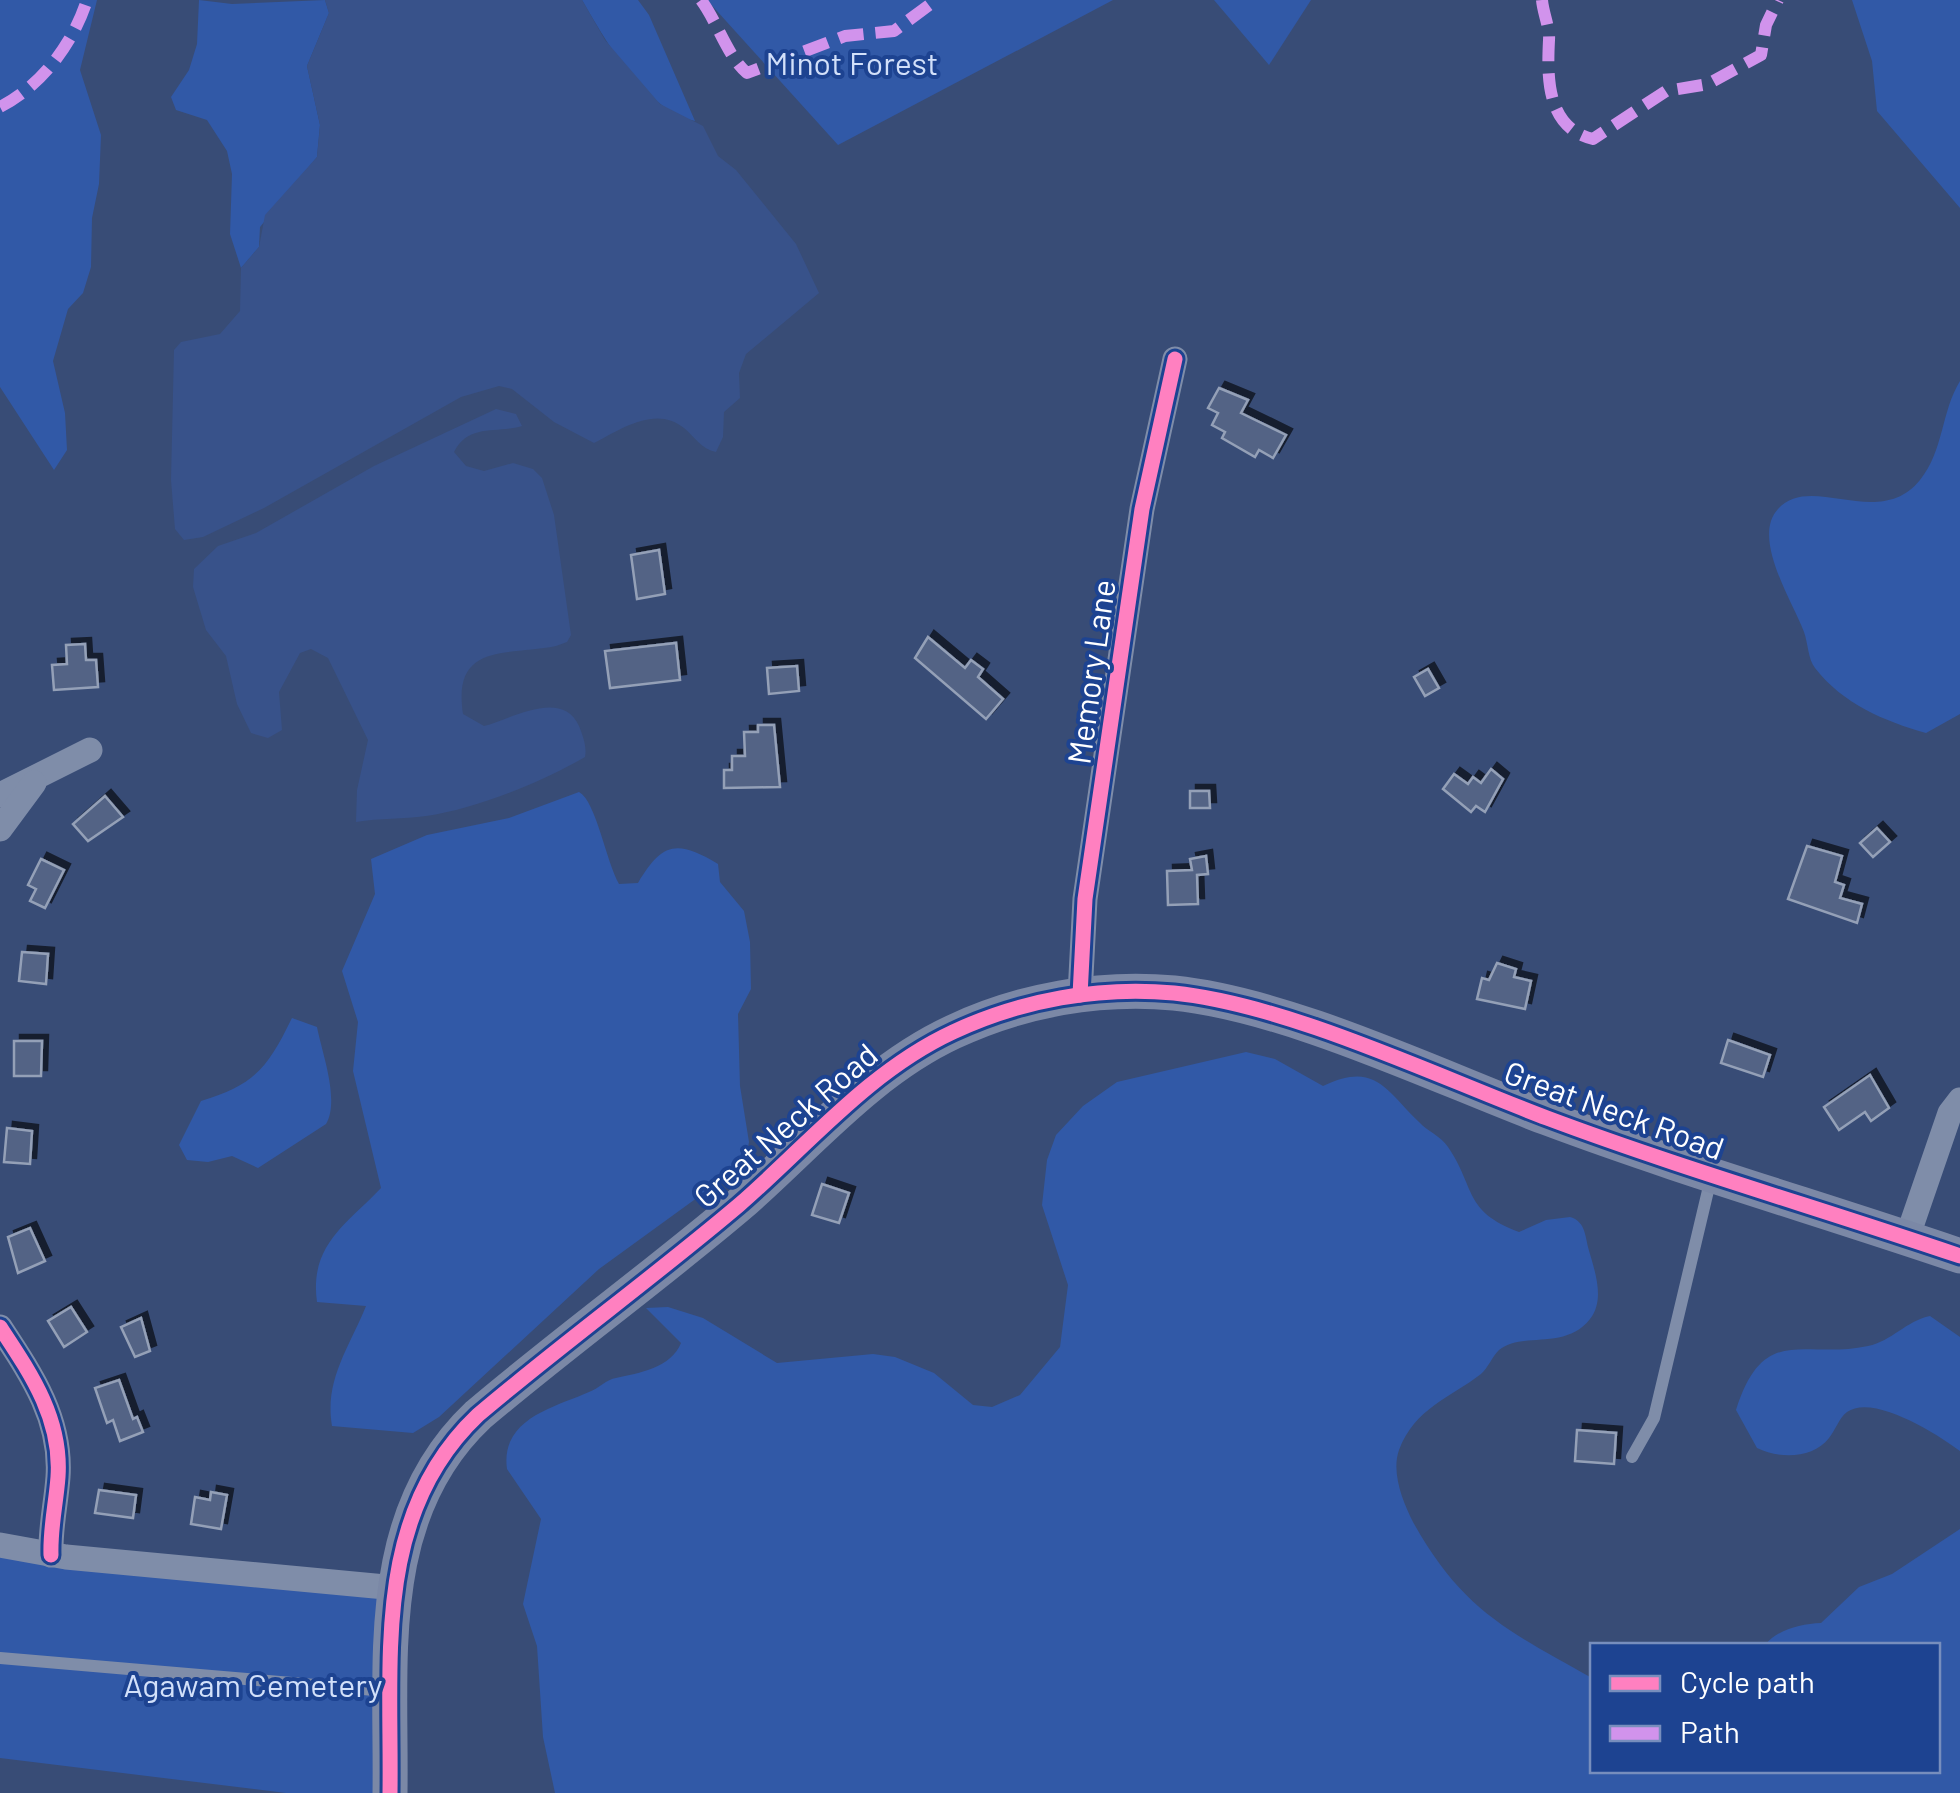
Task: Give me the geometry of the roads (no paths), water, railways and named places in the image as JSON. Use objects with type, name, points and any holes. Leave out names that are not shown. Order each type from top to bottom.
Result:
[{"type":"street","name":"Memory Lane","points":[[1080,996],[1085,899],[1142,509],[1175,359]]},
{"type":"street","points":[[0,796],[90,750]]},
{"type":"street","points":[[0,829],[40,776]]},
{"type":"street","name":"Great Neck Road","points":[[390,1793],[396,1588],[405,1531],[417,1496],[442,1456],[478,1415],[712,1228],[895,1066],[969,1025],[1034,1003],[1080,996],[1162,992],[1228,1003],[1344,1040],[1712,1176],[1960,1256]]},
{"type":"street","points":[[1907,1238],[1950,1113],[1960,1100]]},
{"type":"street","points":[[0,1327],[42,1396],[56,1434],[58,1477],[51,1555]]},
{"type":"street","points":[[0,1545],[51,1555],[396,1588]]},
{"type":"lane","points":[[1632,1457],[1654,1418],[1712,1176]]},
{"type":"lane","points":[[0,1658],[390,1692]]},
{"type":"park label","name":"Minot Forest","points":[[852,64]]},
{"type":"park label","name":"Agawam Cemetery","points":[[253,1686]]}]
